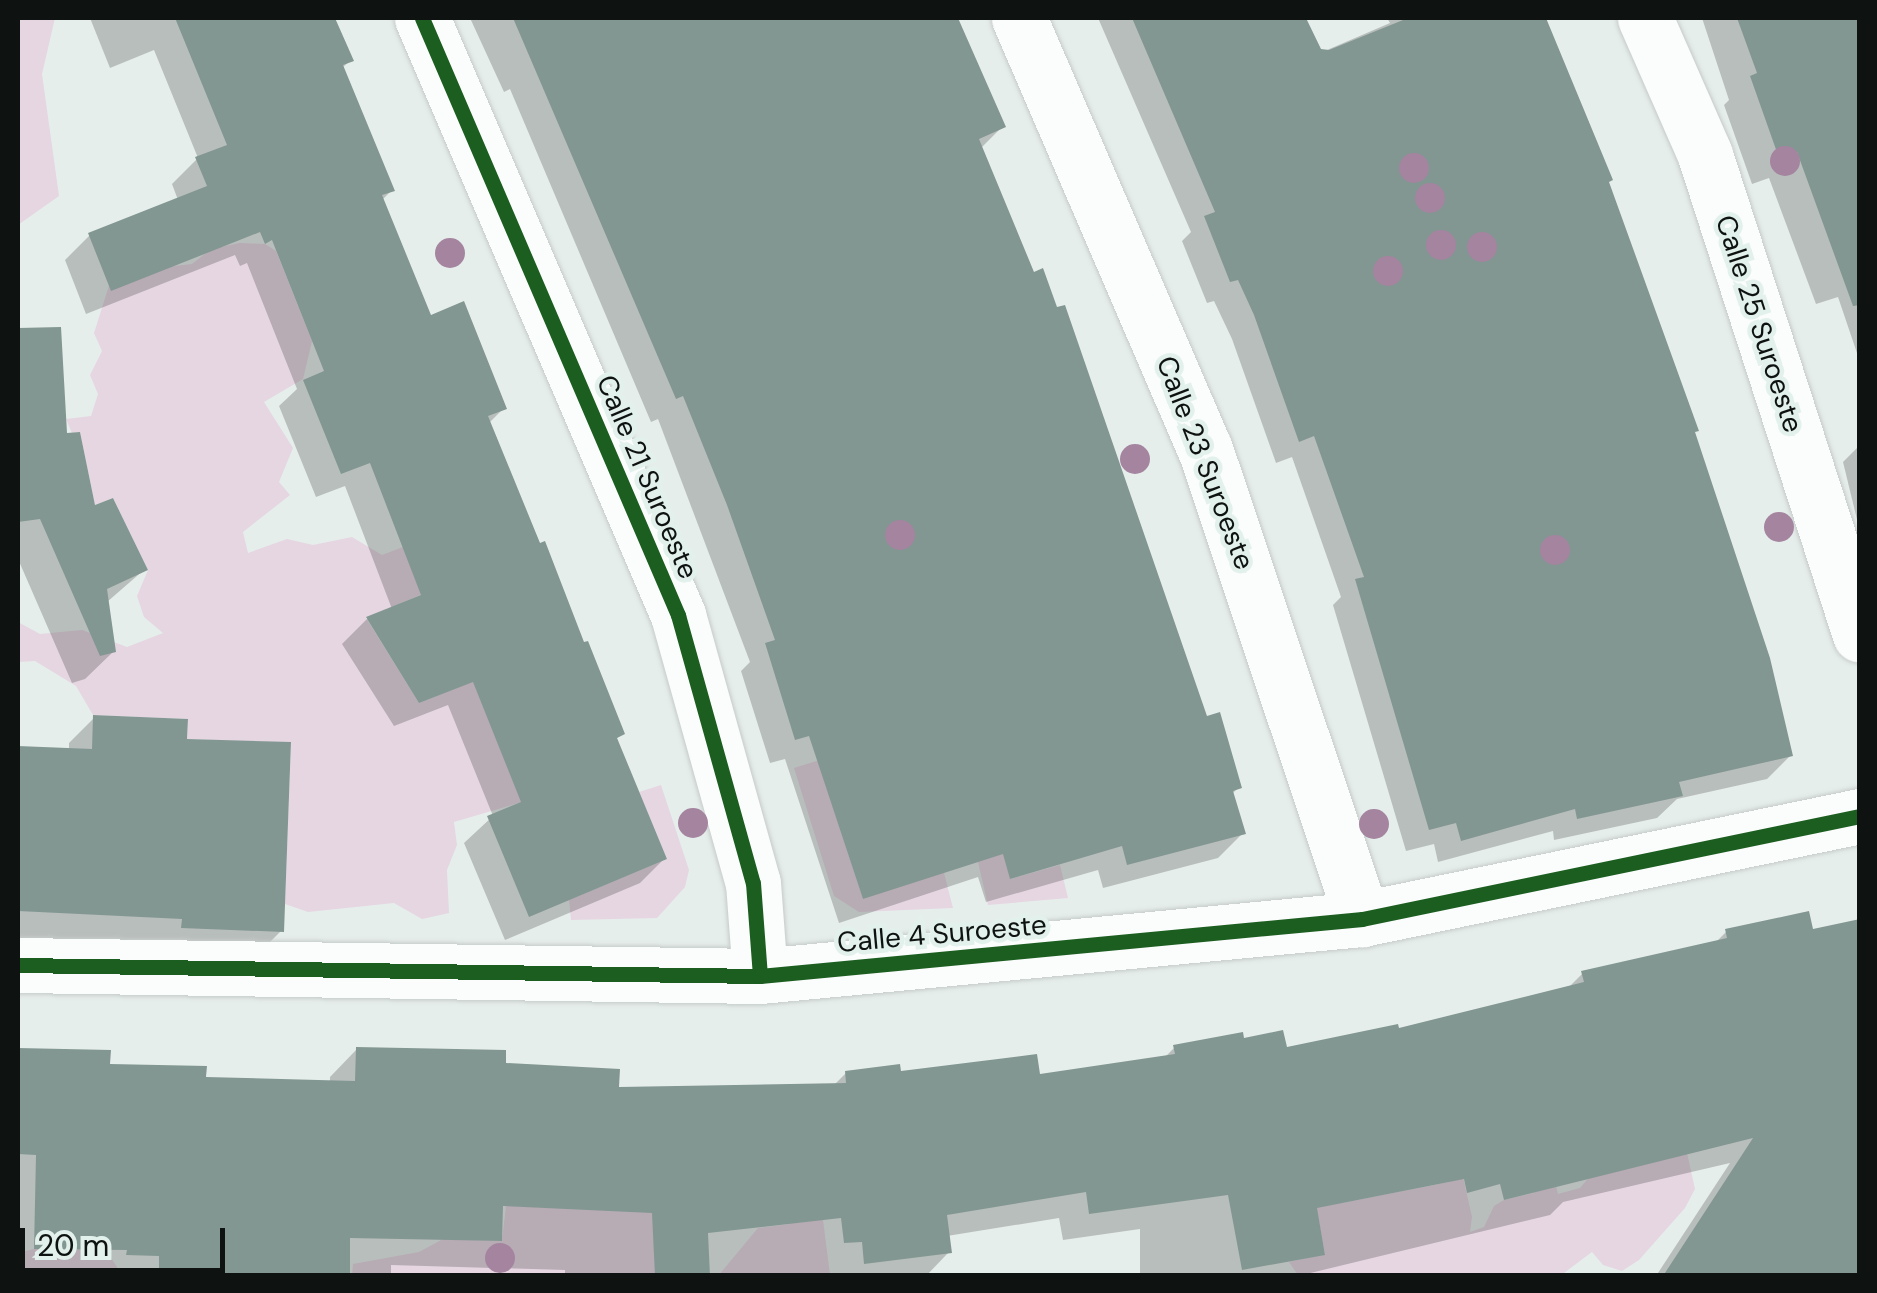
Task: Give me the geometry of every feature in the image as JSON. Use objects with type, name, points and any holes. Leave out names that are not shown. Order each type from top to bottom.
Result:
[{"type":"street","name":"Calle 21 Suroeste","points":[[422,18],[678,615],[753,883],[760,976]]},
{"type":"street","name":"Calle 23 Suroeste","points":[[1020,18],[1206,449],[1362,919]]},
{"type":"street","name":"Calle 25 Suroeste","points":[[1645,18],[1704,155],[1860,636]]},
{"type":"street","name":"Calle 4 Suroeste","points":[[18,965],[760,976],[1362,919],[1860,816]]},
{"type":"shaded area","points":[[18,18],[55,18],[42,74],[59,196],[18,225]]},
{"type":"shaded area","points":[[240,243],[265,244],[276,251],[312,341],[303,379],[264,402],[293,448],[279,482],[290,495],[243,532],[248,553],[287,539],[313,545],[352,537],[382,555],[403,547],[422,594],[366,618],[419,703],[474,681],[522,802],[454,822],[457,845],[447,870],[449,913],[422,919],[394,903],[308,912],[285,904],[291,743],[187,739],[188,719],[93,715],[76,686],[35,661],[18,662],[18,622],[40,634],[82,630],[127,647],[163,633],[144,617],[137,596],[148,570],[113,498],[95,505],[80,432],[72,433],[66,419],[91,416],[98,394],[90,375],[102,351],[94,333],[113,273],[192,264],[211,249]]},
{"type":"shaded area","points":[[876,432],[1011,879],[1060,865],[1068,898],[988,905],[977,858],[824,780],[863,899],[943,869],[953,908],[859,912],[834,896],[794,768],[935,724]]},
{"type":"shaded area","points":[[661,785],[689,870],[685,887],[657,918],[571,920],[569,900],[667,859],[639,792]]},
{"type":"shaded area","points":[[1453,1133],[1472,1217],[1470,1232],[1484,1227],[1494,1206],[1534,1193],[1531,1178],[1553,1173],[1558,1194],[1580,1188],[1590,1176],[1687,1153],[1695,1189],[1685,1208],[1639,1260],[1622,1271],[1603,1265],[1592,1252],[1560,1276],[1298,1275],[1289,1262],[1325,1254],[1305,1145],[1342,1203],[1449,1182]]},
{"type":"shaded area","points":[[654,1155],[655,1275],[352,1276],[353,1264],[419,1252],[443,1239],[502,1241],[506,1206]]},
{"type":"shaded area","points":[[819,1188],[830,1275],[718,1276],[758,1228],[790,1224],[787,1191]]},
{"type":"shaded area","points":[[34,1249],[106,1250],[122,1275],[18,1275],[18,1253]]},
{"type":"building","points":[[175,18],[335,18],[354,61],[343,65],[395,191],[382,195],[431,315],[464,301],[507,409],[488,416],[540,543],[545,541],[584,642],[588,641],[625,734],[617,738],[667,859],[529,917],[487,816],[521,802],[473,682],[419,703],[366,617],[421,595],[370,463],[341,474],[303,380],[324,371],[272,240],[265,244],[260,232],[111,291],[88,233],[207,186],[195,157],[227,145]]},
{"type":"building","points":[[513,18],[958,18],[1006,127],[979,139],[1034,272],[1043,268],[1057,307],[1065,305],[1207,716],[1220,712],[1242,788],[1233,791],[1246,834],[1127,865],[1122,846],[1010,879],[1003,854],[863,899],[809,736],[795,740],[765,643],[775,640],[727,505],[683,396],[676,399]]},
{"type":"building","points":[[1132,18],[1306,18],[1321,49],[1329,50],[1408,18],[1546,18],[1613,180],[1609,182],[1699,431],[1695,432],[1770,658],[1793,756],[1679,782],[1683,796],[1577,819],[1575,809],[1461,841],[1456,823],[1429,830],[1355,579],[1364,577],[1314,436],[1299,442],[1254,315],[1238,280],[1230,282],[1204,216],[1215,212]]},
{"type":"building","points":[[1737,18],[1860,18],[1860,305],[1853,306],[1797,152],[1779,158],[1750,76],[1757,73]]},
{"type":"building","points":[[61,327],[67,433],[80,432],[95,505],[113,498],[148,570],[107,589],[116,652],[100,656],[40,519],[18,522],[18,328]]},
{"type":"building","points":[[93,715],[188,719],[187,739],[291,742],[284,932],[181,928],[182,919],[18,911],[18,746],[92,749]]},
{"type":"building","points":[[1809,911],[1813,929],[1860,919],[1860,1276],[1663,1276],[1753,1138],[1504,1200],[1500,1184],[1467,1193],[1464,1179],[1317,1208],[1325,1255],[1242,1270],[1228,1195],[1089,1214],[1086,1192],[947,1215],[952,1253],[864,1264],[862,1242],[844,1243],[841,1218],[708,1233],[710,1276],[655,1276],[652,1213],[503,1206],[502,1241],[350,1238],[350,1276],[159,1276],[159,1256],[126,1255],[127,1250],[34,1249],[36,1155],[18,1154],[18,1048],[111,1050],[110,1064],[207,1066],[206,1077],[355,1081],[356,1047],[506,1050],[506,1063],[620,1069],[619,1087],[846,1083],[845,1071],[900,1064],[901,1071],[1037,1054],[1040,1074],[1175,1054],[1173,1045],[1243,1032],[1244,1038],[1283,1030],[1287,1047],[1398,1024],[1399,1028],[1584,982],[1581,971],[1727,938],[1725,929]]},
{"type":"cycle path","points":[[422,18],[678,615],[753,883],[760,976]]},
{"type":"cycle path","points":[[18,965],[760,976],[1362,919],[1860,816]]}]
